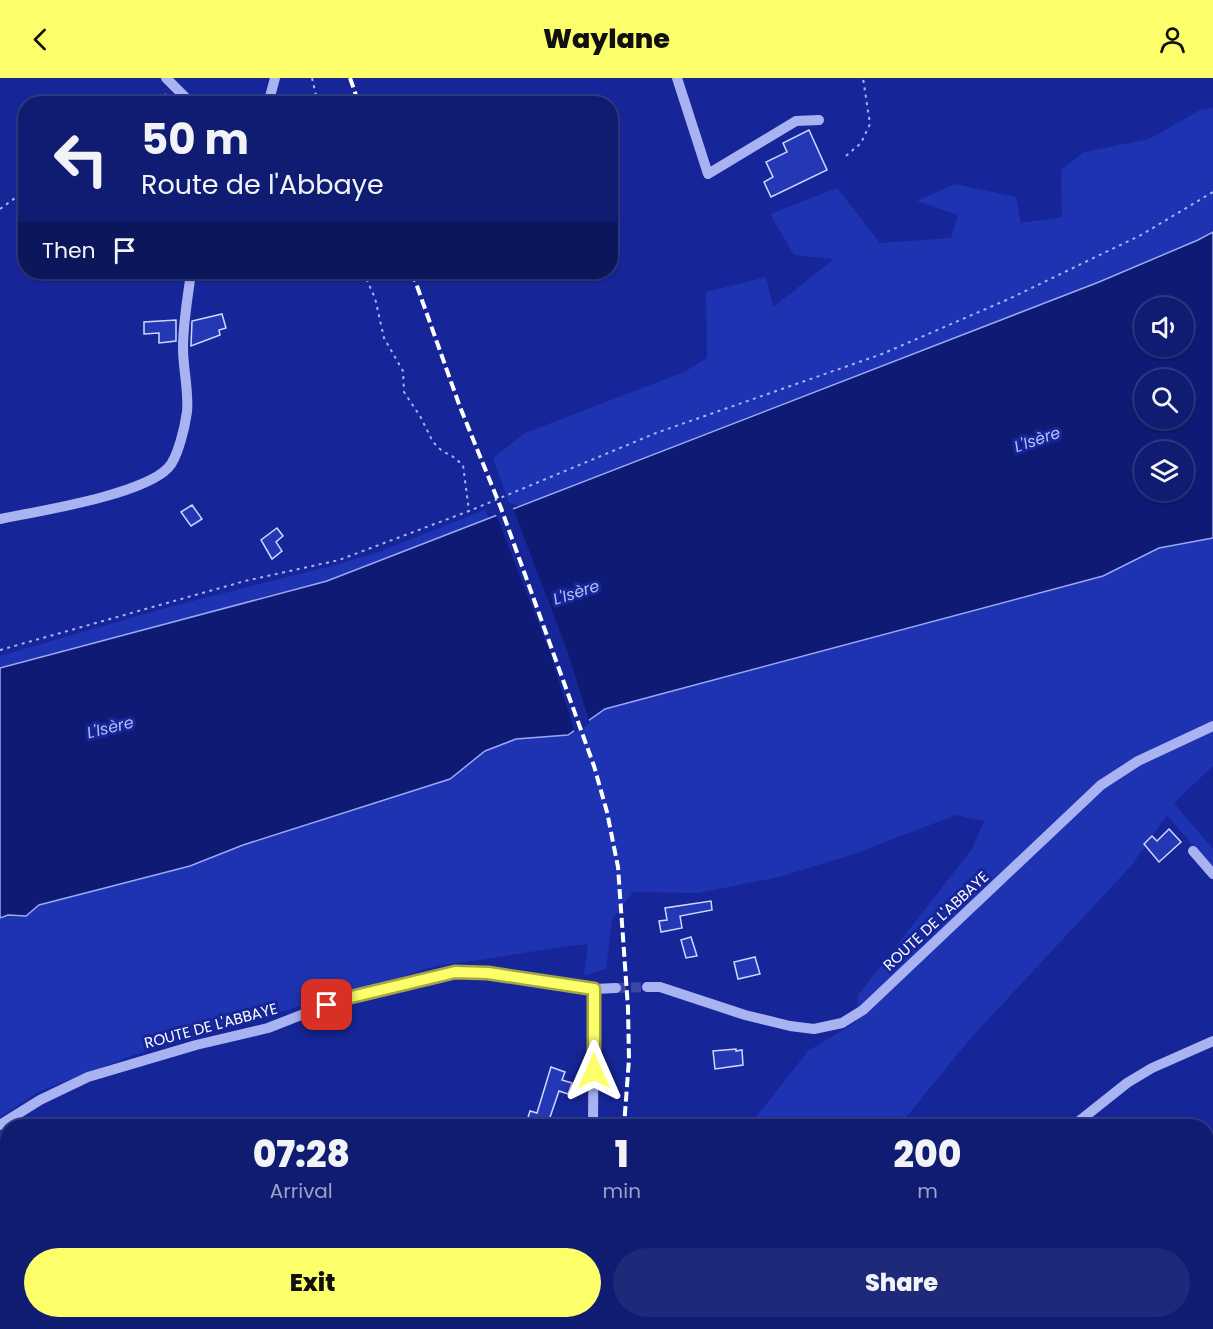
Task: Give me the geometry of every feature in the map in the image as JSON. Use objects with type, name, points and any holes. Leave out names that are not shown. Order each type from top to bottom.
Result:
[{"type":"street","points":[[166,78],[184,96]]},
{"type":"street","points":[[270,96],[275,78]]},
{"type":"street","points":[[677,78],[708,174],[796,121],[819,120]]},
{"type":"street","points":[[0,519],[82,502],[135,486],[156,477],[170,467],[177,452],[187,412],[183,350],[184,318],[190,279]]},
{"type":"street","name":"ROUTE DE L'ABBAYE","points":[[647,987],[660,987],[745,1015],[790,1026],[814,1029],[842,1023],[863,1011],[1101,785],[1138,761],[1213,726]]},
{"type":"street","points":[[1193,851],[1213,874]]},
{"type":"street","name":"ROUTE DE L'ABBAYE","points":[[10,1119],[40,1100],[88,1077],[196,1045],[268,1028],[347,998],[455,972],[488,973],[594,989],[616,988]]},
{"type":"street","points":[[593,1119],[594,989]]},
{"type":"street","points":[[1082,1119],[1127,1083],[1152,1068],[1213,1041]]},
{"type":"path","points":[[312,78],[316,96]]},
{"type":"path","points":[[846,156],[861,143],[870,124],[863,78]]},
{"type":"path","points":[[164,96],[176,88]]},
{"type":"path","points":[[0,650],[245,580],[339,560],[469,511],[656,432],[882,354],[1011,298],[1141,235],[1213,192]]},
{"type":"path","points":[[0,209],[18,195]]},
{"type":"path","points":[[366,279],[375,298],[384,338],[403,371],[404,392],[433,441],[442,451],[463,465],[469,511]]},
{"type":"shaded area","points":[[1213,108],[1213,232],[1099,282],[521,506],[509,503],[493,458],[525,433],[684,372],[707,358],[706,292],[766,277],[773,307],[834,259],[794,255],[770,214],[837,188],[880,243],[951,238],[958,215],[917,201],[955,184],[1016,197],[1021,223],[1062,217],[1061,170],[1084,152],[1149,139],[1200,110]]},
{"type":"shaded area","points":[[485,510],[489,518],[327,581],[0,668],[0,656],[169,607],[379,552]]},
{"type":"shaded area","points":[[1213,538],[1213,766],[1174,803],[1213,849],[1213,869],[1167,815],[1131,866],[969,1040],[905,1119],[755,1119],[808,1051],[856,1022],[858,995],[972,849],[984,821],[956,815],[851,855],[779,877],[698,893],[633,892],[612,920],[606,969],[584,976],[588,944],[440,965],[131,1056],[38,1092],[0,1117],[0,918],[8,915],[26,916],[39,905],[190,866],[243,845],[450,779],[485,751],[516,739],[568,735],[605,709],[1103,576],[1159,548]]},
{"type":"water","name":"L'Isère","points":[[1213,232],[1213,538],[1159,548],[1103,576],[605,709],[568,735],[516,739],[485,751],[450,779],[243,845],[190,866],[39,905],[26,916],[8,915],[0,918],[0,668],[327,581],[1099,282]]},
{"type":"pier","points":[[512,506],[566,647],[590,723],[575,733],[550,653],[495,512]]},
{"type":"building","points":[[809,130],[827,170],[771,197],[764,182],[773,177],[766,162],[787,152],[783,143]]},
{"type":"building","points":[[222,314],[226,328],[219,330],[220,335],[191,346],[192,321]]},
{"type":"building","points":[[176,320],[176,341],[159,343],[159,333],[144,334],[144,322]]},
{"type":"building","points":[[192,505],[202,519],[191,526],[181,512]]},
{"type":"building","points":[[277,528],[283,536],[276,542],[282,551],[272,559],[261,540]]},
{"type":"building","points":[[1169,829],[1181,842],[1159,862],[1144,844],[1152,836],[1157,841]]},
{"type":"building","points":[[711,901],[712,910],[680,916],[682,928],[661,932],[659,921],[667,920],[665,908]]},
{"type":"building","points":[[691,937],[697,956],[686,958],[681,940]]},
{"type":"building","points":[[755,957],[760,974],[738,979],[734,962]]},
{"type":"building","points":[[736,1049],[736,1051],[742,1050],[743,1065],[715,1069],[713,1051]]},
{"type":"building","points":[[551,1067],[565,1072],[562,1080],[572,1083],[568,1094],[559,1091],[549,1119],[528,1119],[530,1111],[537,1113]]},
{"type":"tunnel","points":[[616,988],[647,987]]},
{"type":"railway","points":[[350,78],[356,96]]},
{"type":"railway","points":[[414,279],[460,407],[501,508],[594,766],[607,812],[618,867],[628,1008],[629,1059],[625,1119]]},
{"type":"route","points":[[327,1005],[455,972],[488,973],[594,989],[594,1071]]}]
